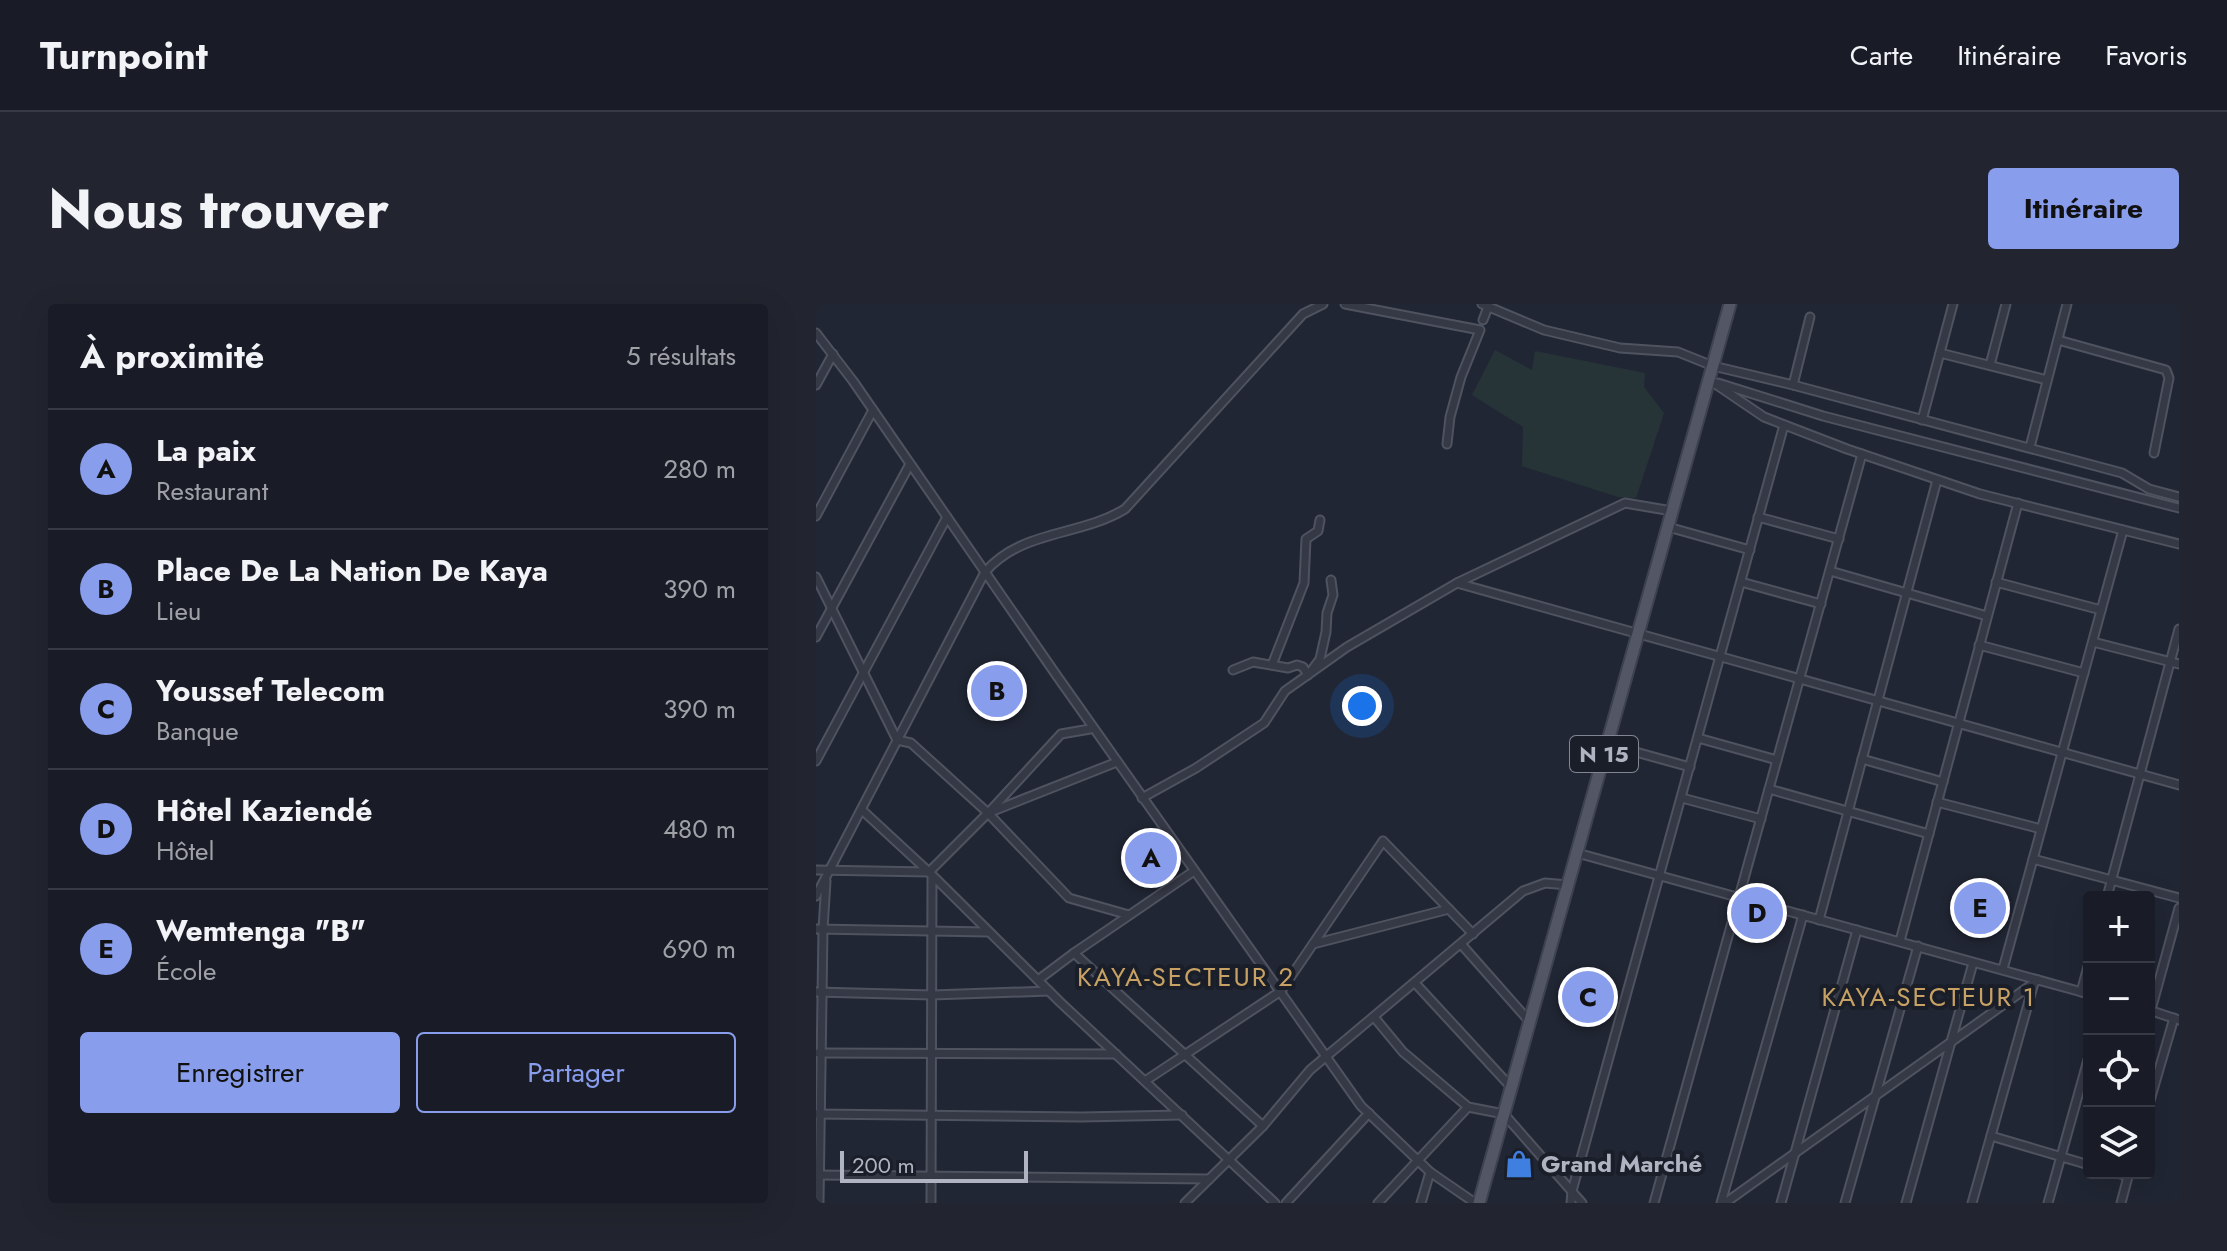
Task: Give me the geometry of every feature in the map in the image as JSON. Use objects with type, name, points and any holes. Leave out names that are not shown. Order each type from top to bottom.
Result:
[{"type":"main road","name":"N 15","points":[[1477,1203],[1730,304]]},
{"type":"street","points":[[816,896],[985,572],[1012,548],[1105,519],[1125,509],[1303,314],[1323,304]]},
{"type":"street","points":[[1345,304],[1480,330],[1458,388],[1447,444]]},
{"type":"street","points":[[1922,420],[1953,304]]},
{"type":"street","points":[[1990,365],[2006,304]]},
{"type":"street","points":[[2030,447],[2067,304]]},
{"type":"street","points":[[1483,320],[1485,305],[1544,330],[1620,348],[1673,351],[1713,366],[2122,473],[2149,489],[2179,497]]},
{"type":"street","points":[[1793,385],[1810,317]]},
{"type":"street","points":[[816,333],[1361,1106],[1430,1172],[1477,1203]]},
{"type":"street","points":[[2058,340],[2166,370],[2169,378],[2154,453]]},
{"type":"street","points":[[1940,353],[2047,380]]},
{"type":"street","points":[[816,385],[833,354]]},
{"type":"street","points":[[1710,381],[1764,417],[1862,454],[1980,494],[2179,544]]},
{"type":"street","points":[[1710,381],[1823,416],[2179,508]]},
{"type":"street","points":[[816,516],[873,410]]},
{"type":"street","points":[[1571,1203],[1784,425]]},
{"type":"street","points":[[1654,1203],[1862,454]]},
{"type":"street","points":[[816,637],[910,464]]},
{"type":"street","points":[[1819,920],[1937,480]]},
{"type":"street","points":[[1142,798],[1196,768],[1264,723],[1285,691],[1347,647],[1457,583],[1625,503],[1672,511]]},
{"type":"street","points":[[1900,941],[2018,503]]},
{"type":"street","points":[[816,761],[947,517]]},
{"type":"street","points":[[1758,517],[1839,539]]},
{"type":"street","points":[[1272,665],[1304,583],[1306,539],[1318,531],[1320,520]]},
{"type":"street","points":[[1668,527],[1750,550]]},
{"type":"street","points":[[2003,969],[2123,530]]},
{"type":"street","points":[[1830,571],[1987,616]]},
{"type":"street","points":[[816,577],[862,675],[897,740],[911,743],[988,813],[1069,898],[1129,915]]},
{"type":"street","points":[[1308,675],[1320,659],[1333,595],[1331,580]]},
{"type":"street","points":[[1741,582],[1821,604]]},
{"type":"street","points":[[1996,582],[2101,610]]},
{"type":"street","points":[[1457,583],[2179,785]]},
{"type":"street","points":[[2109,891],[2140,774],[2175,663],[2179,629]]},
{"type":"street","points":[[2093,642],[2175,663]]},
{"type":"street","points":[[1979,645],[2084,673]]},
{"type":"street","points":[[1233,670],[1253,662],[1288,668],[1297,665],[1303,667],[1308,675]]},
{"type":"street","points":[[931,1203],[931,875],[1061,734],[1090,729]]},
{"type":"street","points":[[1698,738],[1777,760]]},
{"type":"street","points":[[1607,744],[1690,767]]},
{"type":"street","points":[[1862,759],[1943,782]]},
{"type":"street","points":[[988,813],[1117,762]]},
{"type":"street","points":[[1769,789],[1929,834]]},
{"type":"street","points":[[1682,798],[1761,819]]},
{"type":"street","points":[[1937,802],[2041,829]]},
{"type":"street","points":[[862,810],[1275,1203]]},
{"type":"street","points":[[1145,1081],[1281,991],[1383,841],[1473,934]]},
{"type":"street","points":[[1577,853],[2083,993]]},
{"type":"street","points":[[2033,859],[2179,898]]},
{"type":"street","points":[[816,870],[828,873],[931,875]]},
{"type":"street","points":[[1038,980],[1194,871]]},
{"type":"street","points":[[819,1203],[819,929],[828,873]]},
{"type":"street","points":[[1185,1203],[1263,1126],[1310,1070],[1523,891],[1545,883],[1568,885]]},
{"type":"street","points":[[2155,992],[2179,908]]},
{"type":"street","points":[[1313,944],[1449,909]]},
{"type":"street","points":[[1723,1203],[1803,915]]},
{"type":"street","points":[[819,929],[988,932]]},
{"type":"street","points":[[1781,1203],[1857,930]]},
{"type":"street","points":[[1461,944],[1530,1022]]},
{"type":"street","points":[[1845,1203],[1918,946]]},
{"type":"street","points":[[1074,953],[1263,1126]]},
{"type":"street","points":[[1906,1203],[1973,963]]},
{"type":"street","points":[[1723,1203],[2036,982]]},
{"type":"street","points":[[1972,1203],[2036,982]]},
{"type":"street","points":[[1415,983],[1511,1087]]},
{"type":"street","points":[[819,992],[932,995],[1049,991]]},
{"type":"street","points":[[2155,1012],[2177,1019],[2155,1086]]},
{"type":"street","points":[[1374,1017],[1403,1052],[1468,1107],[1504,1114],[1582,1203]]},
{"type":"street","points":[[818,1053],[1116,1054]]},
{"type":"street","points":[[2048,1203],[2083,1078]]},
{"type":"street","points":[[1378,1203],[1468,1107]]},
{"type":"street","points":[[1286,1203],[1369,1113]]},
{"type":"street","points":[[818,1114],[1182,1115]]},
{"type":"street","points":[[1991,1136],[2083,1163]]},
{"type":"street","points":[[1421,1203],[1430,1172]]},
{"type":"street","points":[[817,1175],[1209,1179]]},
{"type":"street","points":[[2121,1203],[2127,1179]]},
{"type":"shaded area","points":[[1495,350],[1532,370],[1535,351],[1645,373],[1644,387],[1664,413],[1636,498],[1618,497],[1522,466],[1523,427],[1472,395]]},
{"type":"place","name":"Place De La Nation De Kaya","points":[[997,691]]},
{"type":"place","name":"La paix","points":[[1151,858]]},
{"type":"place","name":"Wemtenga \"B\"","points":[[1980,908]]},
{"type":"place","name":"Hôtel Kaziendé","points":[[1757,913]]},
{"type":"place","name":"Youssef Telecom","points":[[1588,997]]},
{"type":"place","name":"Grand Marché","points":[[1519,1164]]},
{"type":"district","name":"KAYA-SECTEUR 2","points":[[1186,977]]},
{"type":"district","name":"KAYA-SECTEUR 1","points":[[1929,997]]}]
